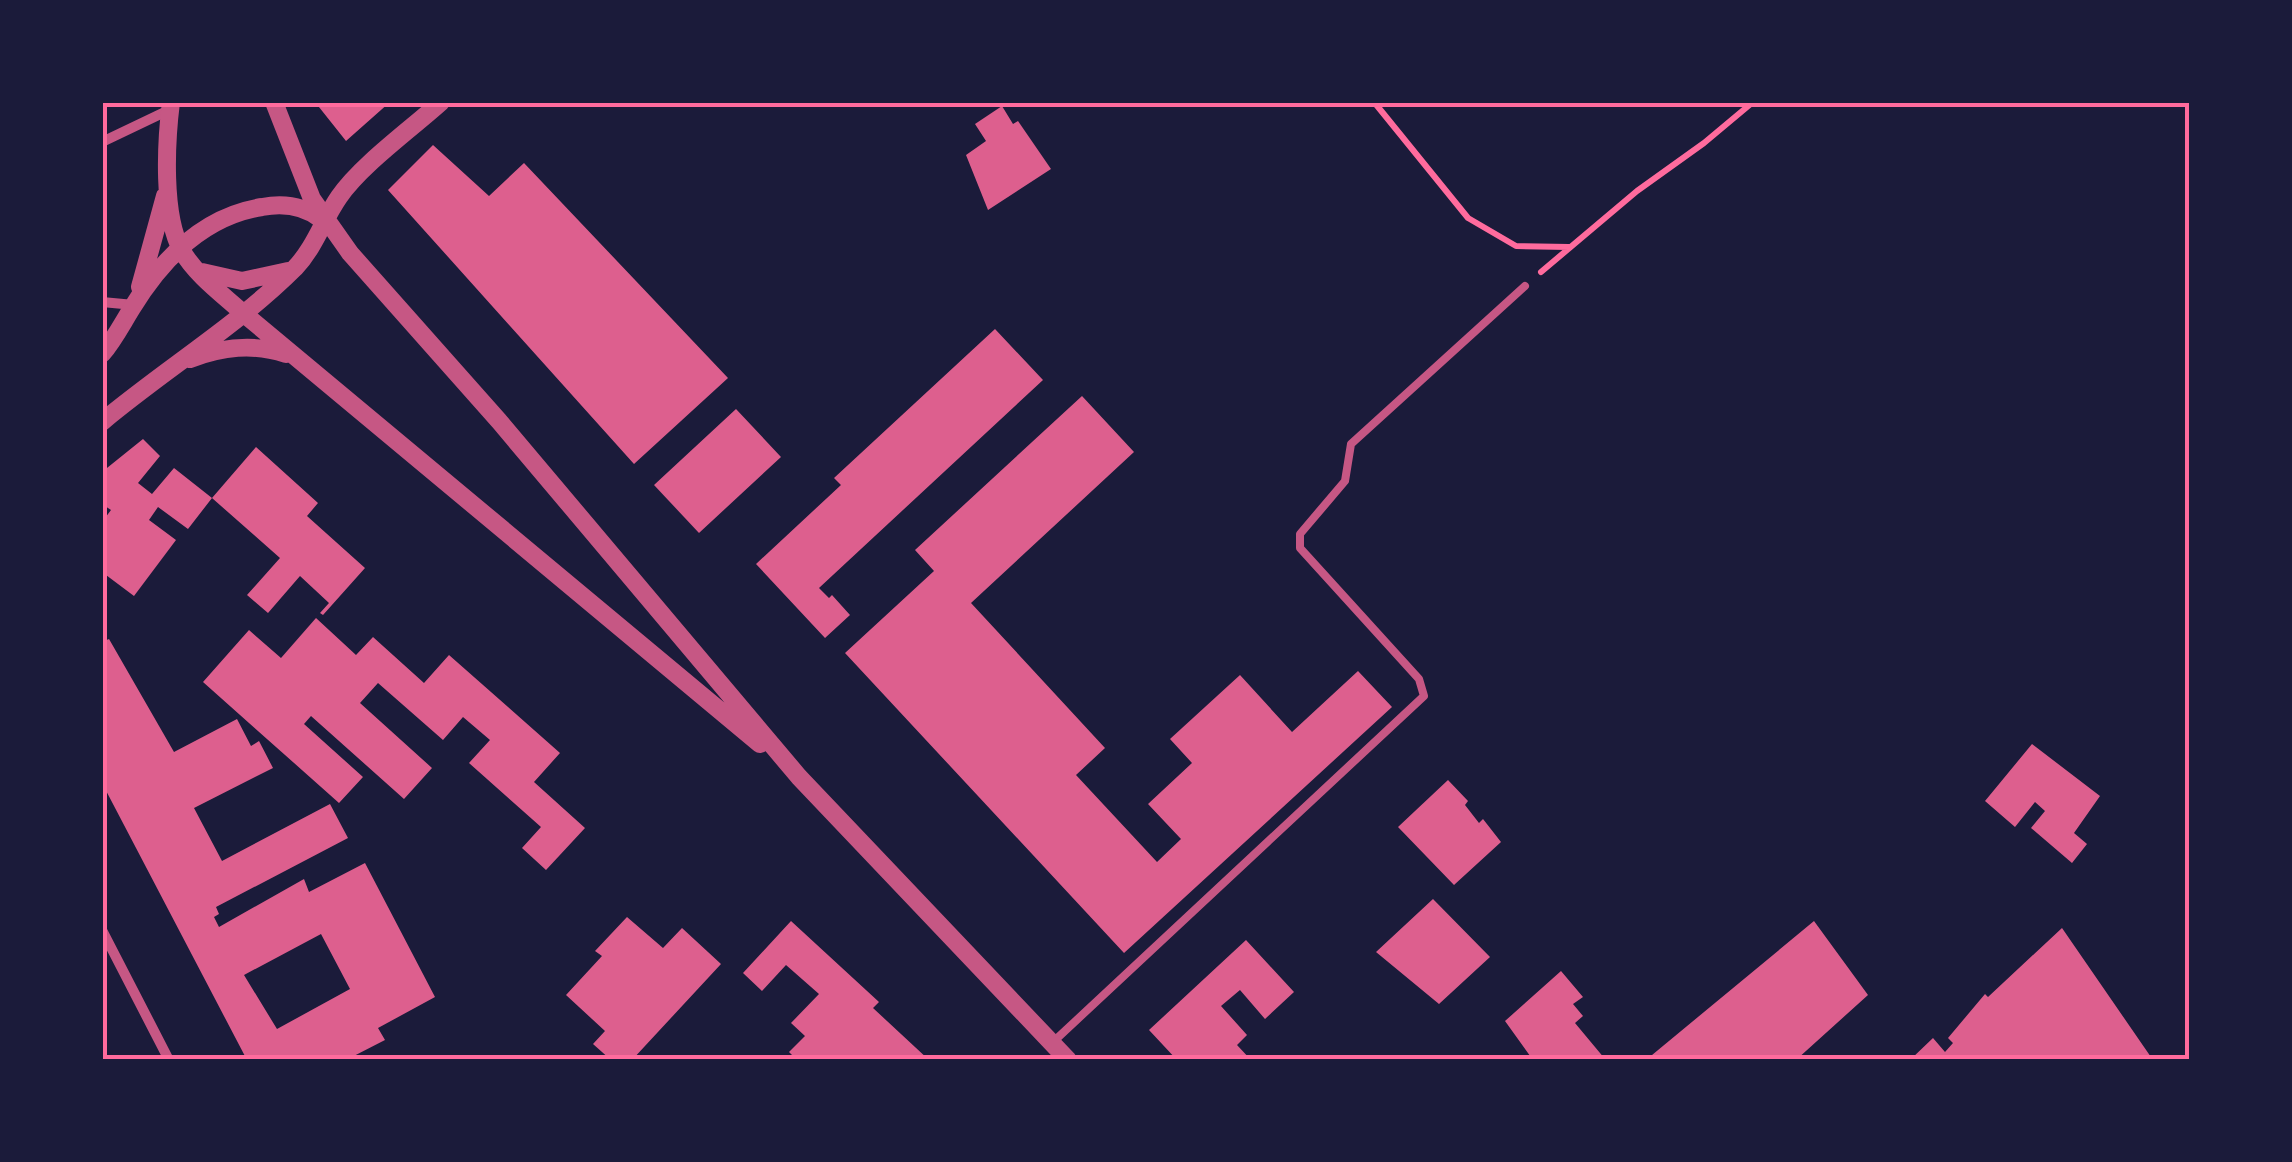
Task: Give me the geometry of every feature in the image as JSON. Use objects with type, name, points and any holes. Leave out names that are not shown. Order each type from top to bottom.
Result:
[{"type":"street","points":[[274,102],[302,178],[326,222],[623,566],[798,777],[1068,1060]]},
{"type":"street","points":[[102,422],[154,378],[243,314],[294,269],[309,252],[341,194],[441,102]]},
{"type":"street","points":[[102,142],[173,105]]},
{"type":"street","points":[[134,305],[151,257],[166,186],[173,105]]},
{"type":"street","points":[[166,186],[180,248],[243,314],[798,777]]},
{"type":"street","points":[[102,354],[134,305],[180,248],[200,230],[257,208],[298,207],[326,222]]},
{"type":"street","points":[[195,268],[209,276],[242,281],[294,269]]},
{"type":"street","points":[[102,302],[134,305]]},
{"type":"street","points":[[154,378],[192,358],[223,348],[249,346],[295,356]]},
{"type":"street","points":[[102,930],[169,1060]]},
{"type":"lane","points":[[1052,1042],[1424,696],[1420,679],[1300,548],[1300,534],[1345,481],[1352,444],[1525,286]]},
{"type":"path","points":[[1374,102],[1468,218],[1516,246],[1570,247]]},
{"type":"path","points":[[1525,286],[1636,192],[1753,102]]},
{"type":"building","points":[[315,102],[390,102],[346,141]]},
{"type":"building","points":[[1002,106],[1013,124],[1018,121],[1051,169],[988,210],[966,155],[986,141],[975,124]]},
{"type":"building","points":[[433,145],[489,196],[524,163],[728,378],[634,464],[388,190]]},
{"type":"building","points":[[995,329],[1043,380],[819,588],[829,598],[832,595],[850,615],[825,638],[756,564],[841,485],[834,478]]},
{"type":"building","points":[[1082,396],[1134,452],[971,603],[1105,748],[1076,775],[1157,862],[1181,839],[1148,804],[1192,763],[1170,739],[1240,675],[1292,732],[1358,671],[1392,707],[1124,953],[845,653],[934,571],[915,550]]},
{"type":"building","points":[[736,409],[781,457],[699,533],[654,485]]},
{"type":"building","points":[[143,439],[160,456],[138,483],[152,494],[174,468],[212,498],[188,529],[158,507],[149,520],[176,540],[134,596],[102,572],[102,522],[111,510],[102,504],[102,472]]},
{"type":"building","points":[[256,447],[318,503],[307,516],[365,568],[323,615],[320,613],[329,603],[300,576],[268,613],[247,595],[280,558],[212,498]]},
{"type":"building","points":[[316,618],[356,655],[373,637],[424,683],[449,655],[560,753],[534,782],[585,828],[546,870],[522,848],[541,827],[469,763],[490,740],[463,717],[443,740],[378,683],[360,703],[432,768],[404,799],[311,716],[304,724],[363,777],[339,803],[203,682],[249,630],[281,658]]},
{"type":"building","points":[[109,639],[174,752],[237,719],[251,746],[259,741],[273,768],[194,808],[222,861],[330,804],[348,838],[216,907],[219,914],[214,917],[219,927],[304,879],[309,892],[365,863],[435,997],[378,1028],[385,1040],[346,1060],[247,1060],[102,783],[102,642]],"holes":[[[321,934],[350,989],[277,1029],[244,975]]]},
{"type":"building","points":[[2032,744],[2100,796],[2074,833],[2087,844],[2072,863],[2031,828],[2045,811],[2035,802],[2015,827],[1985,801]]},
{"type":"building","points":[[1448,780],[1468,801],[1465,805],[1479,823],[1483,819],[1501,842],[1454,885],[1398,827]]},
{"type":"building","points":[[1433,899],[1490,957],[1439,1004],[1376,952]]},
{"type":"building","points":[[627,917],[663,948],[682,928],[721,964],[632,1060],[611,1060],[593,1044],[605,1031],[566,995],[602,956],[595,951]]},
{"type":"building","points":[[791,921],[879,1002],[873,1008],[929,1060],[797,1060],[789,1052],[805,1036],[791,1023],[819,994],[786,965],[762,991],[743,973]]},
{"type":"building","points":[[1814,921],[1868,995],[1796,1060],[1646,1060]]},
{"type":"building","points":[[2062,928],[2153,1060],[1910,1060],[1933,1038],[1945,1052],[1953,1043],[1948,1038],[1985,994],[1988,997]]},
{"type":"building","points":[[1246,940],[1294,992],[1265,1019],[1240,990],[1221,1006],[1247,1035],[1237,1045],[1251,1060],[1177,1060],[1149,1030]]},
{"type":"building","points":[[1561,971],[1583,997],[1573,1004],[1583,1016],[1575,1023],[1605,1059],[1610,1055],[1613,1060],[1533,1060],[1505,1021]]}]
